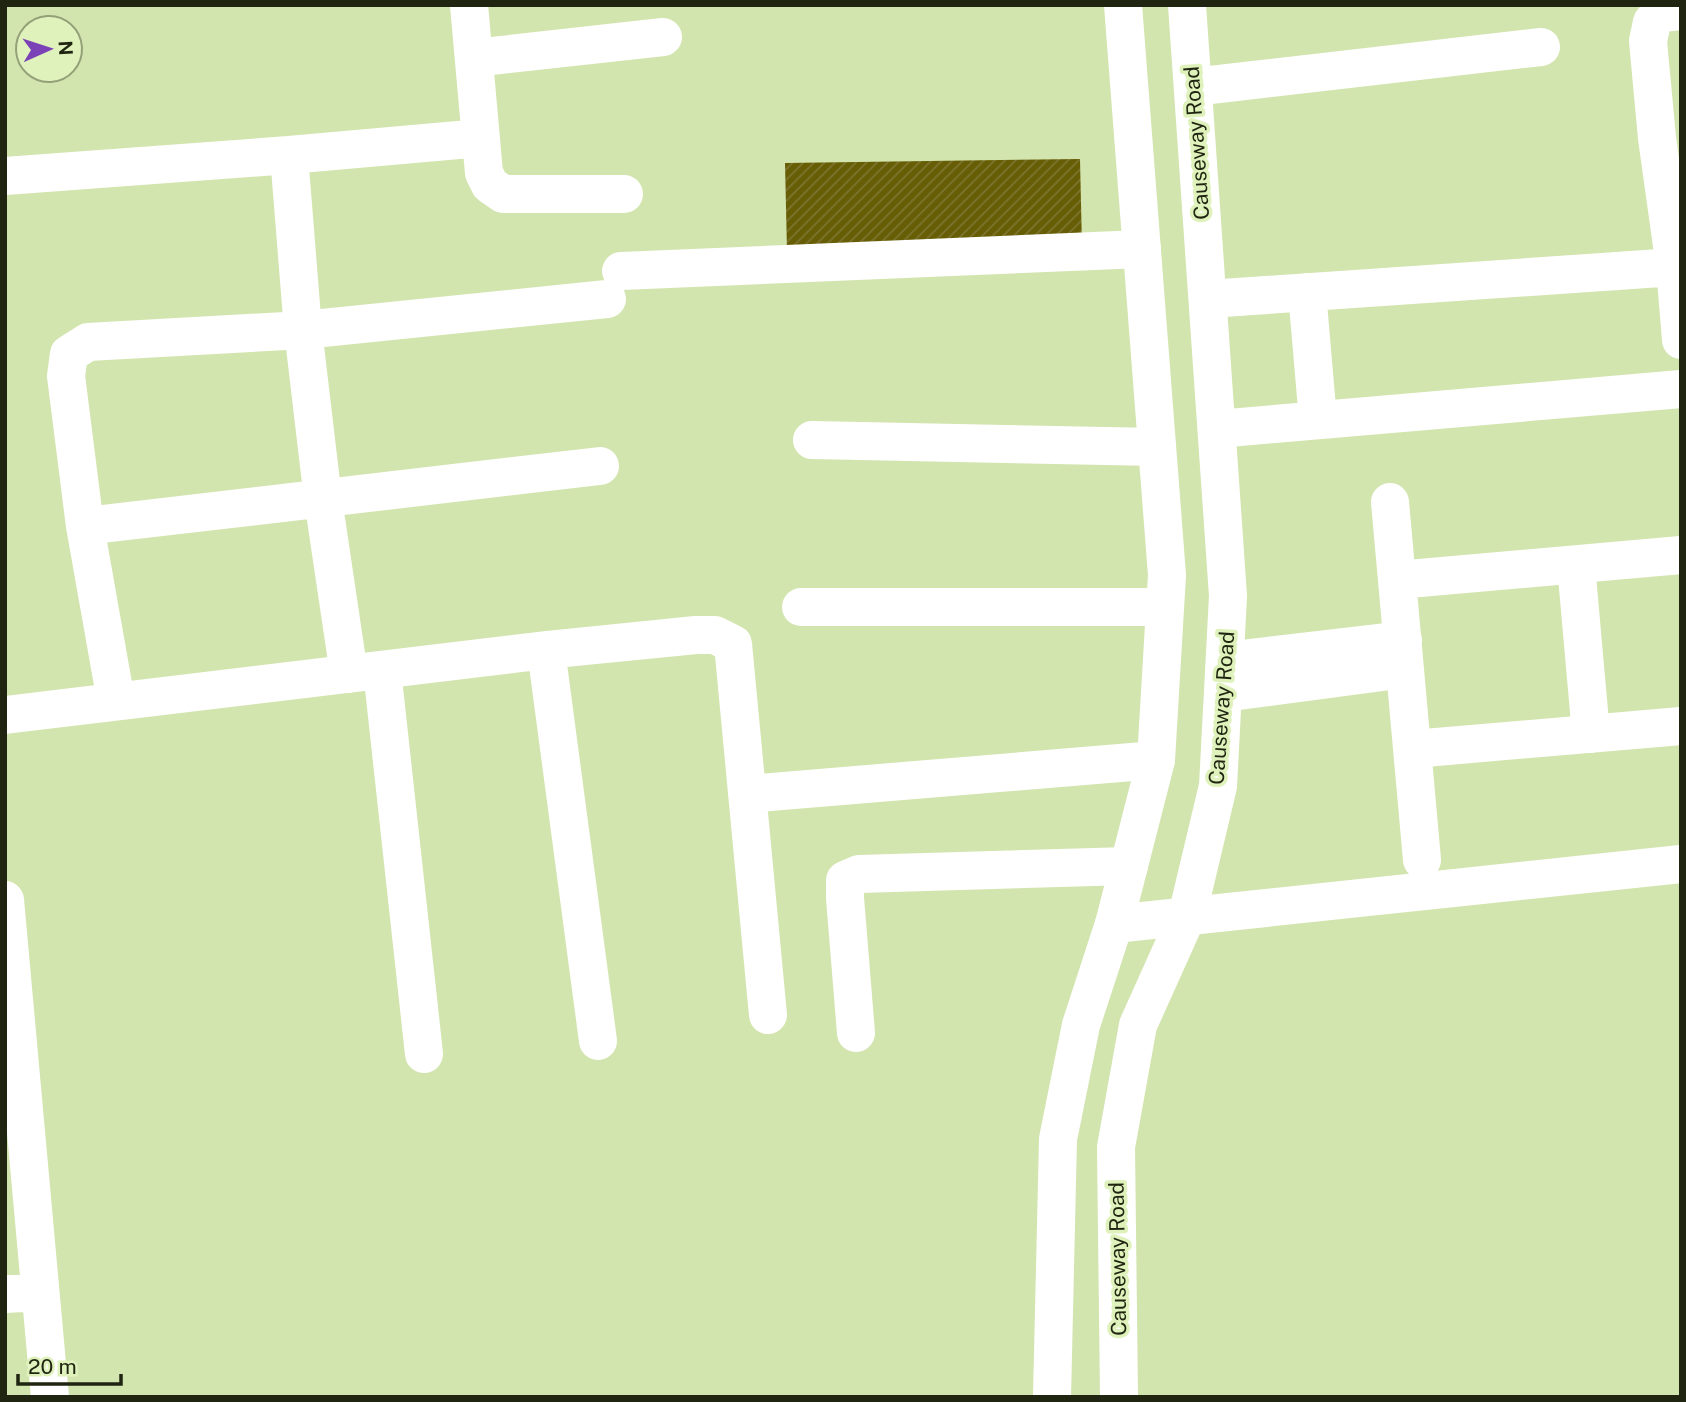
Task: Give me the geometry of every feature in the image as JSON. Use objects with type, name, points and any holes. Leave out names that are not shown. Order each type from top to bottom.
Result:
[{"type":"street","points":[[469,5],[484,173],[490,185],[503,194],[624,194]]},
{"type":"street","points":[[1052,1397],[1059,1139],[1081,1025],[1114,924],[1156,760],[1167,575],[1123,5]]},
{"type":"street","name":"Causeway Road","points":[[1119,1397],[1116,1147],[1138,1024],[1187,916],[1218,786],[1224,677],[1228,596],[1188,5]]},
{"type":"street","points":[[1681,11],[1661,13],[1652,22],[1648,41],[1669,137],[1681,340]]},
{"type":"street","points":[[474,58],[663,37]]},
{"type":"street","points":[[1193,87],[1541,47]]},
{"type":"street","points":[[5,176],[481,138]]},
{"type":"street","points":[[289,155],[303,330],[323,499],[366,672],[424,1054]]},
{"type":"street","points":[[116,701],[85,526],[66,376],[69,354],[88,342],[303,330],[614,285],[1142,249]]},
{"type":"street","points":[[1208,299],[1675,267]]},
{"type":"street","points":[[1307,292],[1318,420]]},
{"type":"street","points":[[1217,429],[1681,389]]},
{"type":"street","points":[[812,440],[1157,447]]},
{"type":"street","points":[[85,526],[600,466]]},
{"type":"street","points":[[1390,502],[1422,860]]},
{"type":"street","points":[[1397,580],[1681,555]]},
{"type":"street","points":[[1576,565],[1591,734]]},
{"type":"street","points":[[801,607],[1165,607]]},
{"type":"street","points":[[5,715],[546,650],[715,635],[733,644],[768,1015]]},
{"type":"street","points":[[546,650],[598,1041]]},
{"type":"street","points":[[1224,677],[1404,655]]},
{"type":"street","points":[[1413,749],[1681,726]]},
{"type":"street","points":[[747,794],[1156,760]]},
{"type":"street","points":[[1114,924],[1681,864]]},
{"type":"street","points":[[856,1033],[845,880],[859,874],[1129,866]]},
{"type":"street","points":[[5,900],[23,1293],[50,1397]]},
{"type":"building","points":[[1080,159],[1082,247],[787,252],[785,163]]}]
